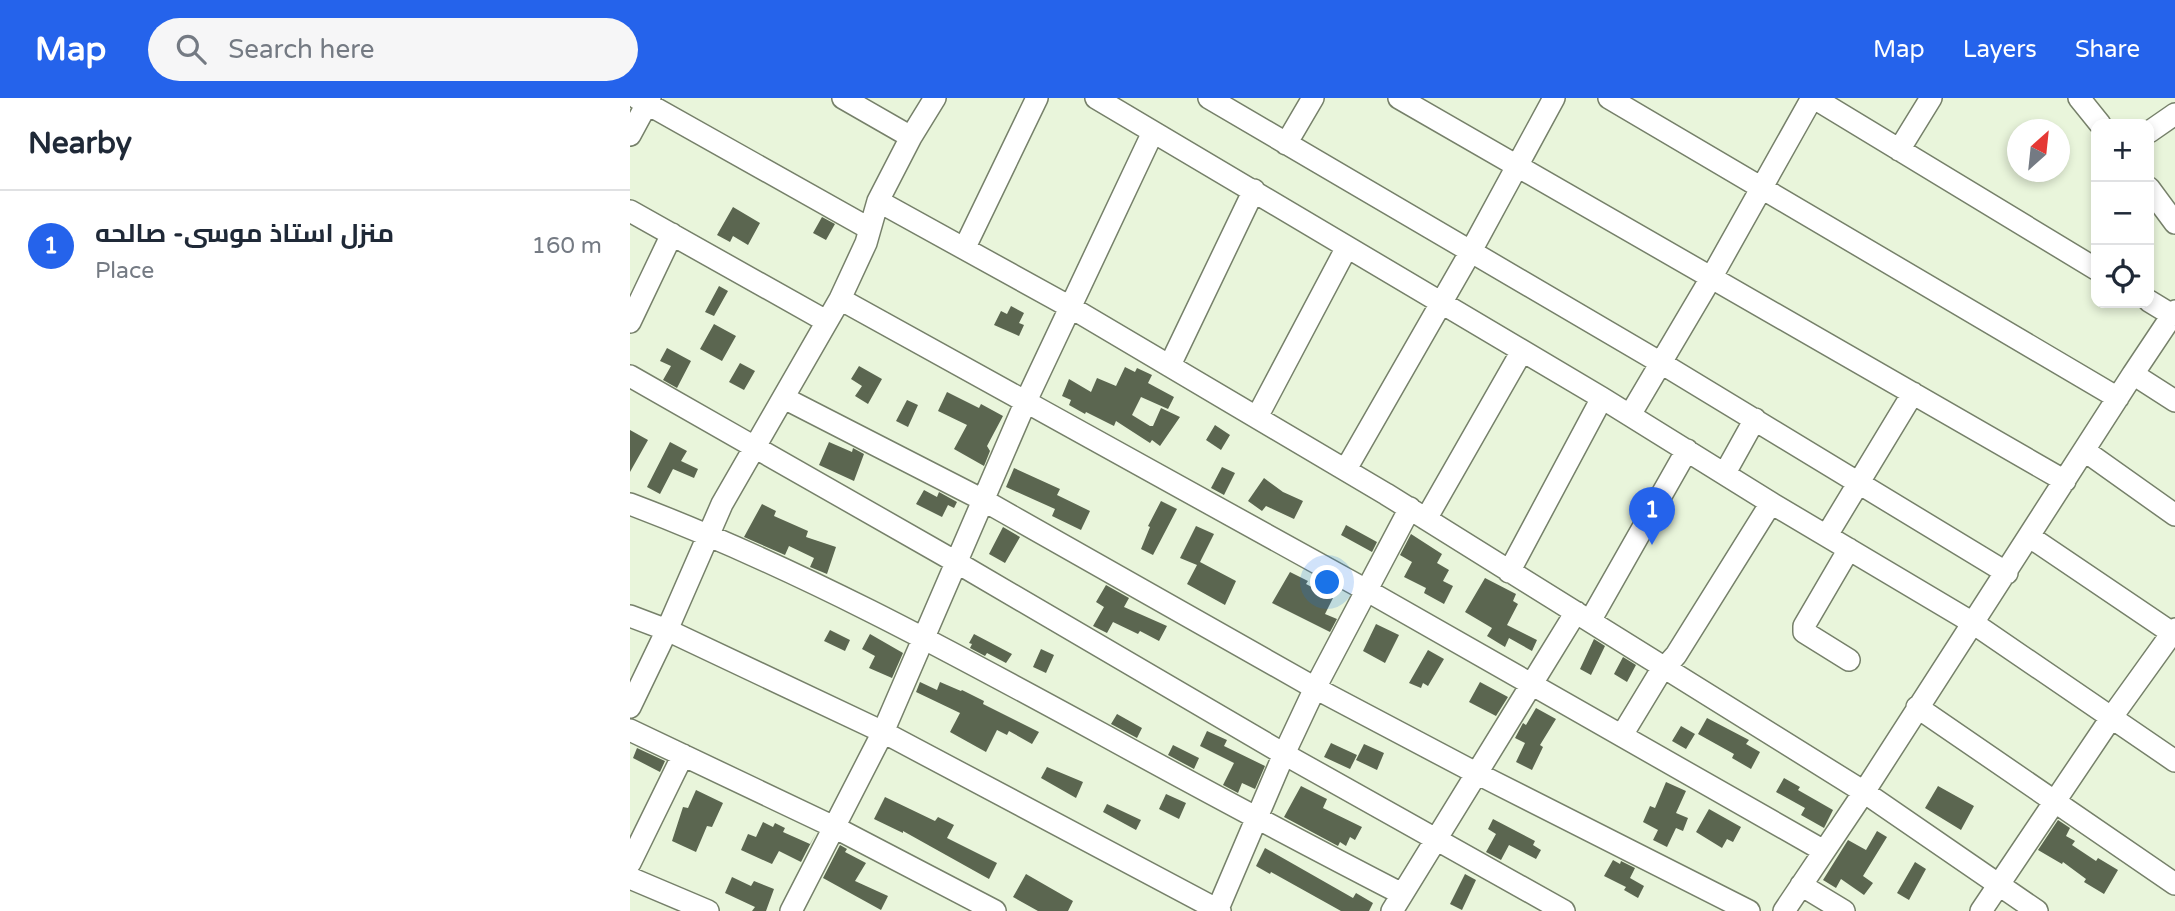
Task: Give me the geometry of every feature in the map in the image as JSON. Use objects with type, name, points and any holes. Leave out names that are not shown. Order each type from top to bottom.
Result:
[{"type":"street","points":[[843,98],[911,137]]},
{"type":"street","points":[[630,707],[728,492],[840,299],[870,229],[878,201],[911,137],[935,98]]},
{"type":"street","points":[[965,247],[1037,98]]},
{"type":"street","points":[[1096,98],[1602,398],[1771,503],[1973,623],[2175,761]]},
{"type":"street","points":[[1286,144],[1313,98]]},
{"type":"street","points":[[1399,98],[2064,481]]},
{"type":"street","points":[[1346,469],[1471,251],[1554,98]]},
{"type":"street","points":[[1609,98],[2118,398]]},
{"type":"street","points":[[1630,415],[1813,98],[2091,266]]},
{"type":"street","points":[[1899,150],[1931,98]]},
{"type":"street","points":[[2079,98],[2096,119]]},
{"type":"street","points":[[630,135],[645,100],[870,229]]},
{"type":"street","points":[[1216,100],[1286,144],[1755,419],[2007,573]]},
{"type":"street","points":[[2154,129],[2175,114]]},
{"type":"street","points":[[791,911],[883,732],[1026,401],[1153,132]]},
{"type":"street","points":[[1170,365],[1254,190]]},
{"type":"street","points":[[2154,195],[2175,223]]},
{"type":"street","points":[[878,201],[1070,307],[1346,469],[1509,572],[1666,666],[1864,792],[2037,911]]},
{"type":"street","points":[[630,211],[826,321]]},
{"type":"street","points":[[630,322],[672,234]]},
{"type":"street","points":[[1257,417],[1347,247]]},
{"type":"street","points":[[840,299],[1366,590],[1824,851]]},
{"type":"street","points":[[1784,911],[2007,573],[2174,313],[2154,303]]},
{"type":"street","points":[[630,616],[667,630],[883,732],[1218,911],[1284,754],[1366,590],[1522,351]]},
{"type":"street","points":[[2133,374],[2175,401]]},
{"type":"street","points":[[630,376],[1552,908]]},
{"type":"street","points":[[1827,535],[1913,393]]},
{"type":"street","points":[[783,398],[983,499],[1315,688],[1476,774],[1749,911]]},
{"type":"street","points":[[1509,572],[1602,398]]},
{"type":"street","points":[[1725,474],[1755,419]]},
{"type":"street","points":[[630,504],[708,533],[924,637],[1256,818],[1397,903],[1530,684],[1583,617],[1687,450]]},
{"type":"street","points":[[2085,451],[2175,515]]},
{"type":"street","points":[[1622,735],[1666,666],[1676,655],[1771,503]]},
{"type":"street","points":[[1981,911],[2111,718],[2174,632],[2030,537]]},
{"type":"street","points":[[1849,549],[1804,626],[1804,632],[1849,660]]},
{"type":"street","points":[[1917,707],[2175,884]]},
{"type":"street","points":[[630,730],[834,827],[995,911]]},
{"type":"street","points":[[630,863],[683,755]]},
{"type":"street","points":[[630,878],[708,911]]},
{"type":"street","points":[[1801,885],[1844,911]]},
{"type":"building","points":[[733,207],[760,223],[748,245],[733,236],[730,242],[717,235]]},
{"type":"building","points":[[822,217],[835,224],[826,240],[813,233]]},
{"type":"building","points":[[719,286],[728,291],[714,316],[705,312]]},
{"type":"building","points":[[1011,306],[1024,313],[1019,323],[1024,325],[1019,336],[994,325],[1001,311],[1007,314]]},
{"type":"building","points":[[714,324],[736,336],[722,361],[700,349]]},
{"type":"building","points":[[667,348],[691,361],[677,388],[663,380],[671,366],[660,361]]},
{"type":"building","points":[[740,363],[755,371],[744,390],[729,382]]},
{"type":"building","points":[[859,366],[882,379],[868,404],[855,396],[862,386],[851,379]]},
{"type":"building","points":[[1125,367],[1135,372],[1137,368],[1152,375],[1148,383],[1174,397],[1168,409],[1141,397],[1132,415],[1150,426],[1153,426],[1161,408],[1180,417],[1160,446],[1152,440],[1150,443],[1116,421],[1114,426],[1086,412],[1085,414],[1069,405],[1071,400],[1062,396],[1069,379],[1091,392],[1097,378],[1116,386]]},
{"type":"building","points":[[947,392],[979,408],[981,404],[1003,416],[987,446],[990,451],[984,466],[954,449],[967,425],[938,411]]},
{"type":"building","points":[[907,400],[918,405],[908,427],[896,421]]},
{"type":"building","points":[[1215,425],[1230,435],[1221,450],[1206,440]]},
{"type":"building","points":[[630,430],[648,440],[630,472]]},
{"type":"building","points":[[670,442],[687,451],[681,461],[698,469],[694,478],[673,469],[660,494],[647,487]]},
{"type":"building","points":[[829,442],[852,452],[853,448],[864,454],[854,481],[819,465]]},
{"type":"building","points":[[1222,467],[1235,473],[1224,495],[1211,488]]},
{"type":"building","points":[[1014,468],[1060,489],[1057,495],[1090,511],[1081,530],[1052,516],[1055,509],[1006,487]]},
{"type":"building","points":[[1264,478],[1283,492],[1303,501],[1294,519],[1266,506],[1262,511],[1248,501]]},
{"type":"building","points":[[924,490],[937,497],[939,492],[957,502],[954,508],[948,505],[942,517],[916,504]]},
{"type":"building","points":[[1161,501],[1177,509],[1153,555],[1141,549],[1150,527],[1148,526]]},
{"type":"building","points":[[762,504],[776,511],[774,516],[808,531],[806,537],[836,547],[827,574],[810,567],[814,558],[789,546],[785,555],[744,537]]},
{"type":"building","points":[[1346,525],[1377,542],[1372,552],[1341,535]]},
{"type":"building","points":[[1196,526],[1214,534],[1200,562],[1236,581],[1225,605],[1187,584],[1197,565],[1180,558]]},
{"type":"building","points":[[1003,527],[1020,537],[1005,563],[989,554]]},
{"type":"building","points":[[1411,534],[1442,554],[1437,563],[1449,570],[1443,581],[1453,586],[1444,604],[1424,593],[1426,588],[1404,577],[1412,562],[1400,555]]},
{"type":"building","points":[[1290,572],[1333,598],[1325,614],[1337,619],[1330,632],[1272,603]]},
{"type":"building","points":[[1485,578],[1516,594],[1513,601],[1518,604],[1507,625],[1537,640],[1532,651],[1509,638],[1505,647],[1487,636],[1492,628],[1465,612]]},
{"type":"building","points":[[1106,585],[1129,598],[1124,607],[1167,626],[1159,641],[1113,622],[1107,633],[1093,626],[1104,607],[1096,602]]},
{"type":"building","points":[[1376,624],[1399,635],[1385,663],[1363,651]]},
{"type":"building","points":[[830,630],[850,640],[845,651],[824,641]]},
{"type":"building","points":[[870,634],[903,653],[892,678],[869,668],[875,656],[862,649]]},
{"type":"building","points":[[974,634],[1012,654],[1006,663],[970,648],[972,644],[969,643]]},
{"type":"building","points":[[1594,639],[1605,646],[1591,675],[1580,669]]},
{"type":"building","points":[[1041,649],[1054,655],[1046,673],[1033,667]]},
{"type":"building","points":[[1428,650],[1444,659],[1428,686],[1423,683],[1421,688],[1409,683]]},
{"type":"building","points":[[1623,657],[1636,665],[1627,682],[1614,674]]},
{"type":"building","points":[[920,682],[937,690],[940,682],[962,690],[984,701],[983,704],[1039,732],[1032,744],[1009,731],[1007,735],[997,730],[986,752],[950,732],[960,713],[916,692]]},
{"type":"building","points":[[1480,682],[1508,697],[1496,716],[1469,702]]},
{"type":"building","points":[[1536,708],[1556,719],[1540,745],[1543,747],[1532,770],[1516,762],[1525,743],[1515,738]]},
{"type":"building","points":[[1117,714],[1142,728],[1137,738],[1111,724]]},
{"type":"building","points":[[1707,718],[1749,740],[1746,744],[1760,752],[1751,769],[1732,758],[1734,754],[1698,734]]},
{"type":"building","points":[[1681,726],[1695,734],[1686,749],[1672,741]]},
{"type":"building","points":[[1207,731],[1227,740],[1224,746],[1265,766],[1255,789],[1242,783],[1238,793],[1223,785],[1234,763],[1200,746]]},
{"type":"building","points":[[1331,743],[1357,755],[1350,769],[1324,757]]},
{"type":"building","points":[[1364,744],[1384,753],[1377,770],[1356,760]]},
{"type":"building","points":[[1173,745],[1199,758],[1194,769],[1168,755]]},
{"type":"building","points":[[637,748],[665,761],[660,772],[633,758]]},
{"type":"building","points":[[1047,767],[1083,782],[1076,798],[1041,778]]},
{"type":"building","points":[[1784,778],[1800,787],[1798,790],[1833,810],[1824,828],[1801,815],[1805,808],[1776,792]]},
{"type":"building","points":[[1666,782],[1686,791],[1676,813],[1688,818],[1683,831],[1676,828],[1667,847],[1653,840],[1658,830],[1643,822],[1650,806],[1655,808]]},
{"type":"building","points":[[1301,786],[1327,799],[1323,808],[1362,827],[1355,840],[1350,837],[1346,846],[1340,842],[1338,846],[1284,817]]},
{"type":"building","points":[[1938,786],[1974,806],[1961,830],[1925,808]]},
{"type":"building","points":[[696,790],[723,803],[712,827],[707,826],[696,852],[672,841],[683,807],[688,808]]},
{"type":"building","points":[[1166,794],[1186,803],[1179,819],[1159,809]]},
{"type":"building","points":[[885,797],[935,821],[938,817],[954,825],[947,838],[997,863],[989,879],[903,831],[874,819]]},
{"type":"building","points":[[1107,804],[1141,820],[1136,830],[1103,812]]},
{"type":"building","points":[[1709,809],[1741,827],[1733,842],[1727,839],[1722,848],[1696,832]]},
{"type":"building","points":[[1493,819],[1535,841],[1533,845],[1541,850],[1536,859],[1509,845],[1501,860],[1486,852],[1496,834],[1488,829]]},
{"type":"building","points":[[2058,820],[2070,828],[2066,836],[2075,841],[2072,845],[2096,861],[2098,858],[2118,870],[2104,894],[2084,882],[2086,879],[2063,862],[2062,864],[2038,850]]},
{"type":"building","points":[[763,822],[773,827],[775,823],[785,828],[783,832],[810,844],[816,833],[801,862],[779,851],[772,864],[741,850],[748,834],[756,837]]},
{"type":"building","points":[[1877,831],[1887,837],[1863,876],[1873,883],[1864,895],[1841,879],[1836,888],[1823,880],[1848,840],[1866,850]]},
{"type":"building","points":[[840,845],[847,849],[845,852],[866,863],[855,881],[888,896],[881,910],[823,878]]},
{"type":"building","points":[[1265,848],[1353,898],[1356,893],[1373,903],[1369,911],[1341,911],[1256,866]]},
{"type":"building","points":[[1613,860],[1635,868],[1630,878],[1644,886],[1638,898],[1624,890],[1626,887],[1604,876]]},
{"type":"building","points":[[1915,862],[1926,869],[1909,900],[1897,893]]},
{"type":"building","points":[[1026,874],[1073,901],[1068,911],[1038,911],[1013,897]]},
{"type":"building","points":[[1465,874],[1476,880],[1462,910],[1450,904]]},
{"type":"building","points":[[732,877],[751,886],[754,881],[774,889],[766,911],[752,911],[755,907],[725,893]]},
{"type":"place","name":"منزل استاذ موسى- صالحه","points":[[1652,545]]}]
